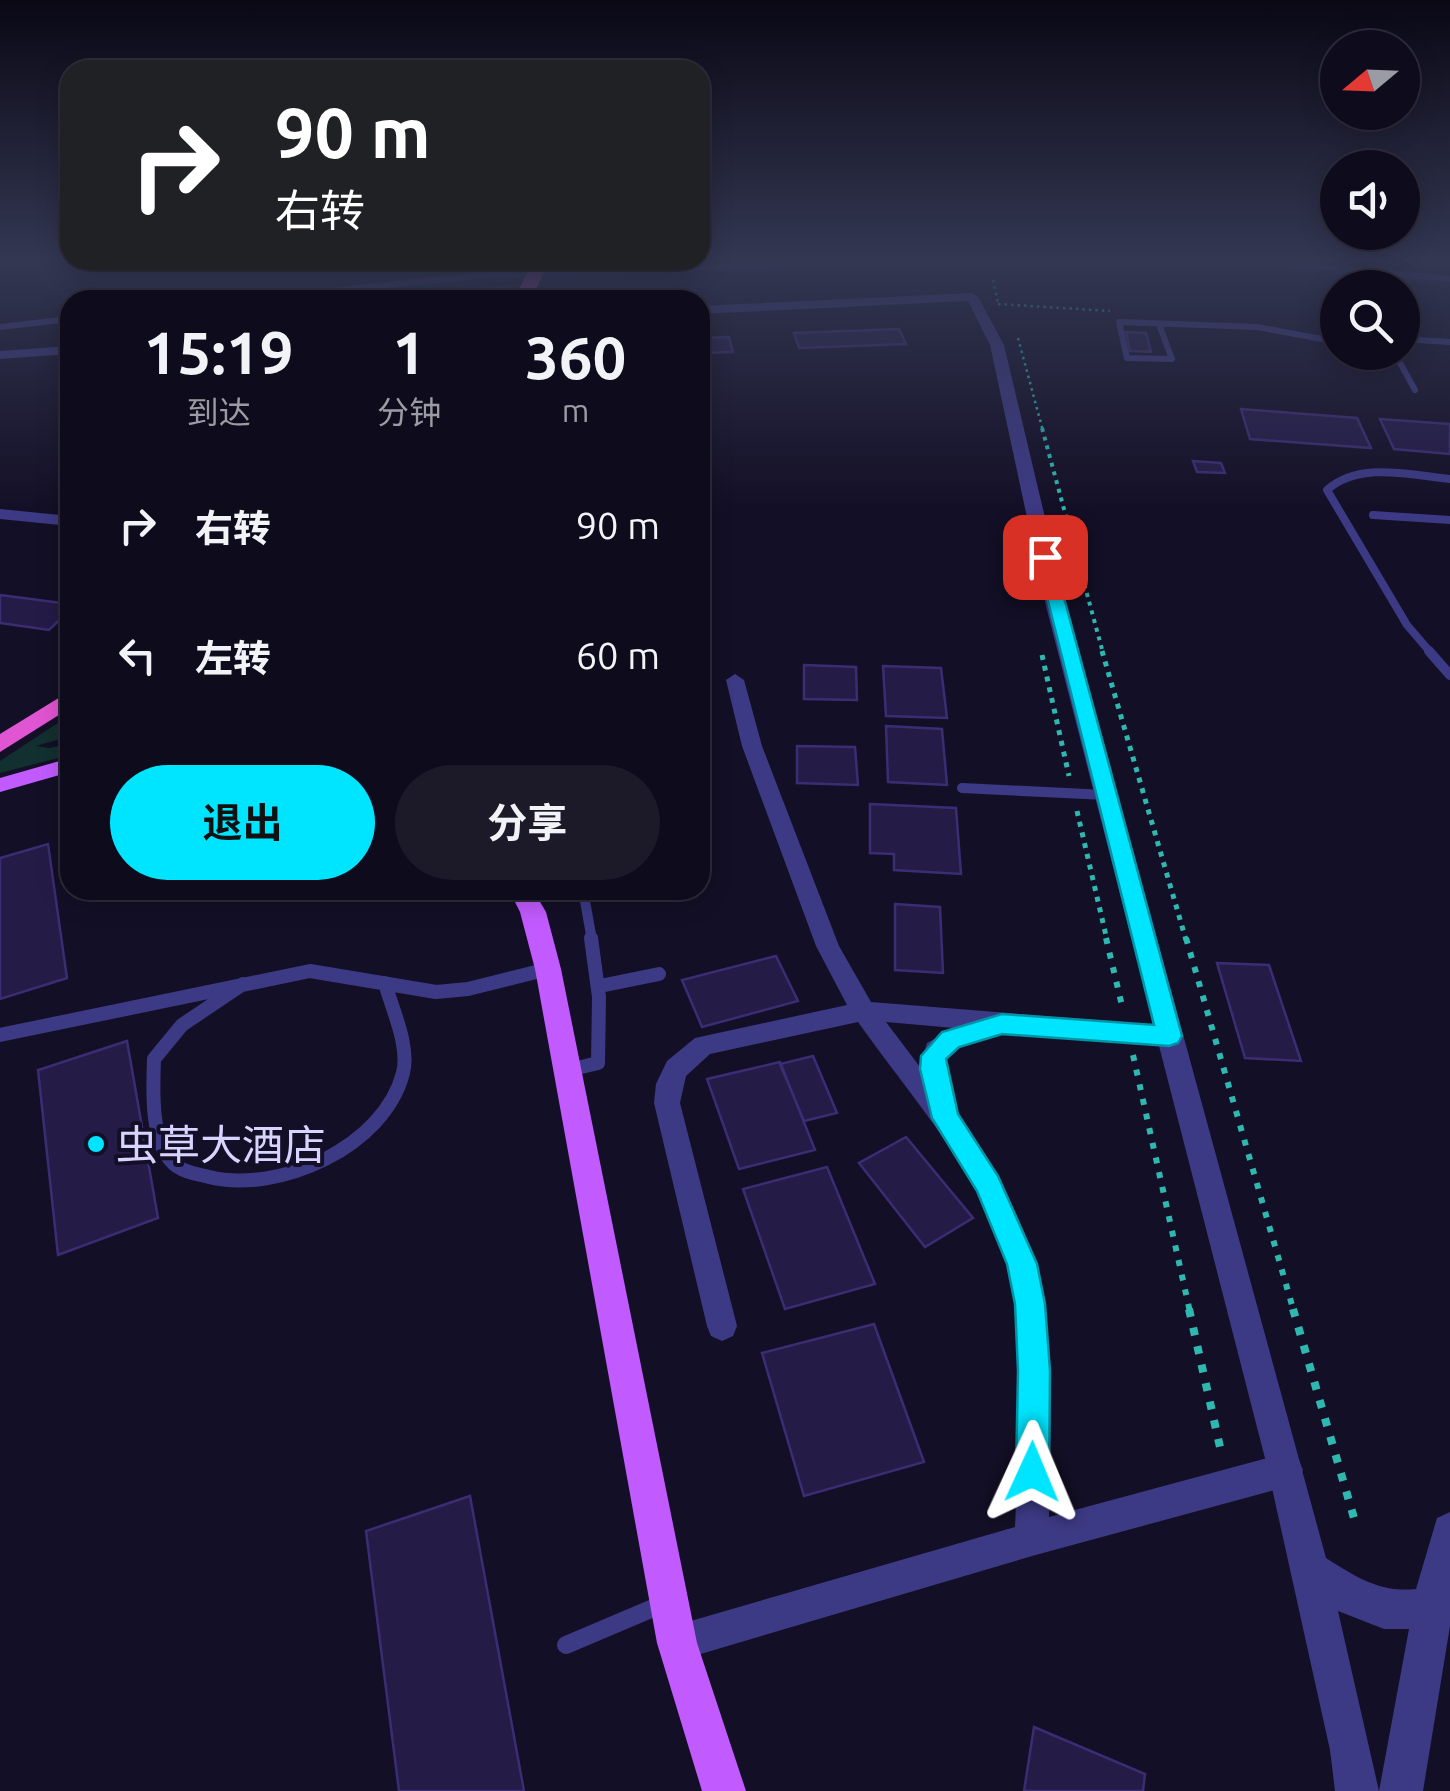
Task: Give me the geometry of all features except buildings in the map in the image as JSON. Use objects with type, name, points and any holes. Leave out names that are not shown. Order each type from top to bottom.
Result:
[{"type":"highway","points":[[0,746],[60,705]]},
{"type":"main road","points":[[0,785],[60,768]]},
{"type":"main road","points":[[526,900],[548,969],[677,1643],[724,1791]]},
{"type":"street","points":[[995,342],[1056,606],[1286,1470],[1352,1750],[1357,1791]]},
{"type":"street","points":[[0,355],[60,351]]},
{"type":"street","points":[[0,514],[60,520]]},
{"type":"street","points":[[736,680],[752,748],[837,969],[945,1118],[988,1185],[1022,1264],[1030,1304],[1034,1371],[1032,1539]]},
{"type":"street","points":[[722,1326],[667,1103],[666,1090],[672,1073],[690,1053],[704,1045],[864,1011],[1169,1036]]},
{"type":"street","points":[[945,1118],[932,1069],[936,1050],[964,1034],[1002,1024]]},
{"type":"street","points":[[677,1643],[1032,1539],[1286,1470]]},
{"type":"street","points":[[1401,1791],[1450,1531]]},
{"type":"street","points":[[1309,1570],[1359,1602],[1392,1612],[1414,1612],[1434,1602]]},
{"type":"lane","points":[[1123,342],[1127,358],[1172,360],[1166,342]]},
{"type":"lane","points":[[1405,370],[1416,390]]},
{"type":"lane","points":[[1450,479],[1364,474],[1337,480],[1326,490],[1407,624],[1450,676]]},
{"type":"lane","points":[[1373,515],[1450,520]]},
{"type":"lane","points":[[962,788],[1106,795]]},
{"type":"lane","points":[[567,1070],[598,1063],[603,1003],[585,900]]},
{"type":"lane","points":[[0,1035],[310,971],[452,992],[548,969]]},
{"type":"lane","points":[[600,986],[659,974]]},
{"type":"lane","points":[[243,984],[182,1025],[154,1059],[161,1143],[173,1164],[210,1179],[264,1180],[315,1163],[350,1141],[386,1109],[405,1068],[385,983]]},
{"type":"lane","points":[[566,1645],[669,1602]]},
{"type":"path","points":[[1018,342],[1084,587],[1354,1518]]},
{"type":"path","points":[[1134,1055],[1220,1447]]},
{"type":"green space","points":[[60,722],[60,739],[36,746],[60,746],[60,758],[0,773],[0,761]]},
{"type":"place","name":"虫草大酒店","points":[[96,1144]]},
{"type":"route","points":[[1032,1472],[1034,1371],[1030,1304],[1022,1264],[988,1185],[945,1118],[932,1069],[934,1056],[951,1039],[1002,1024],[1169,1036],[1045,557]]}]
